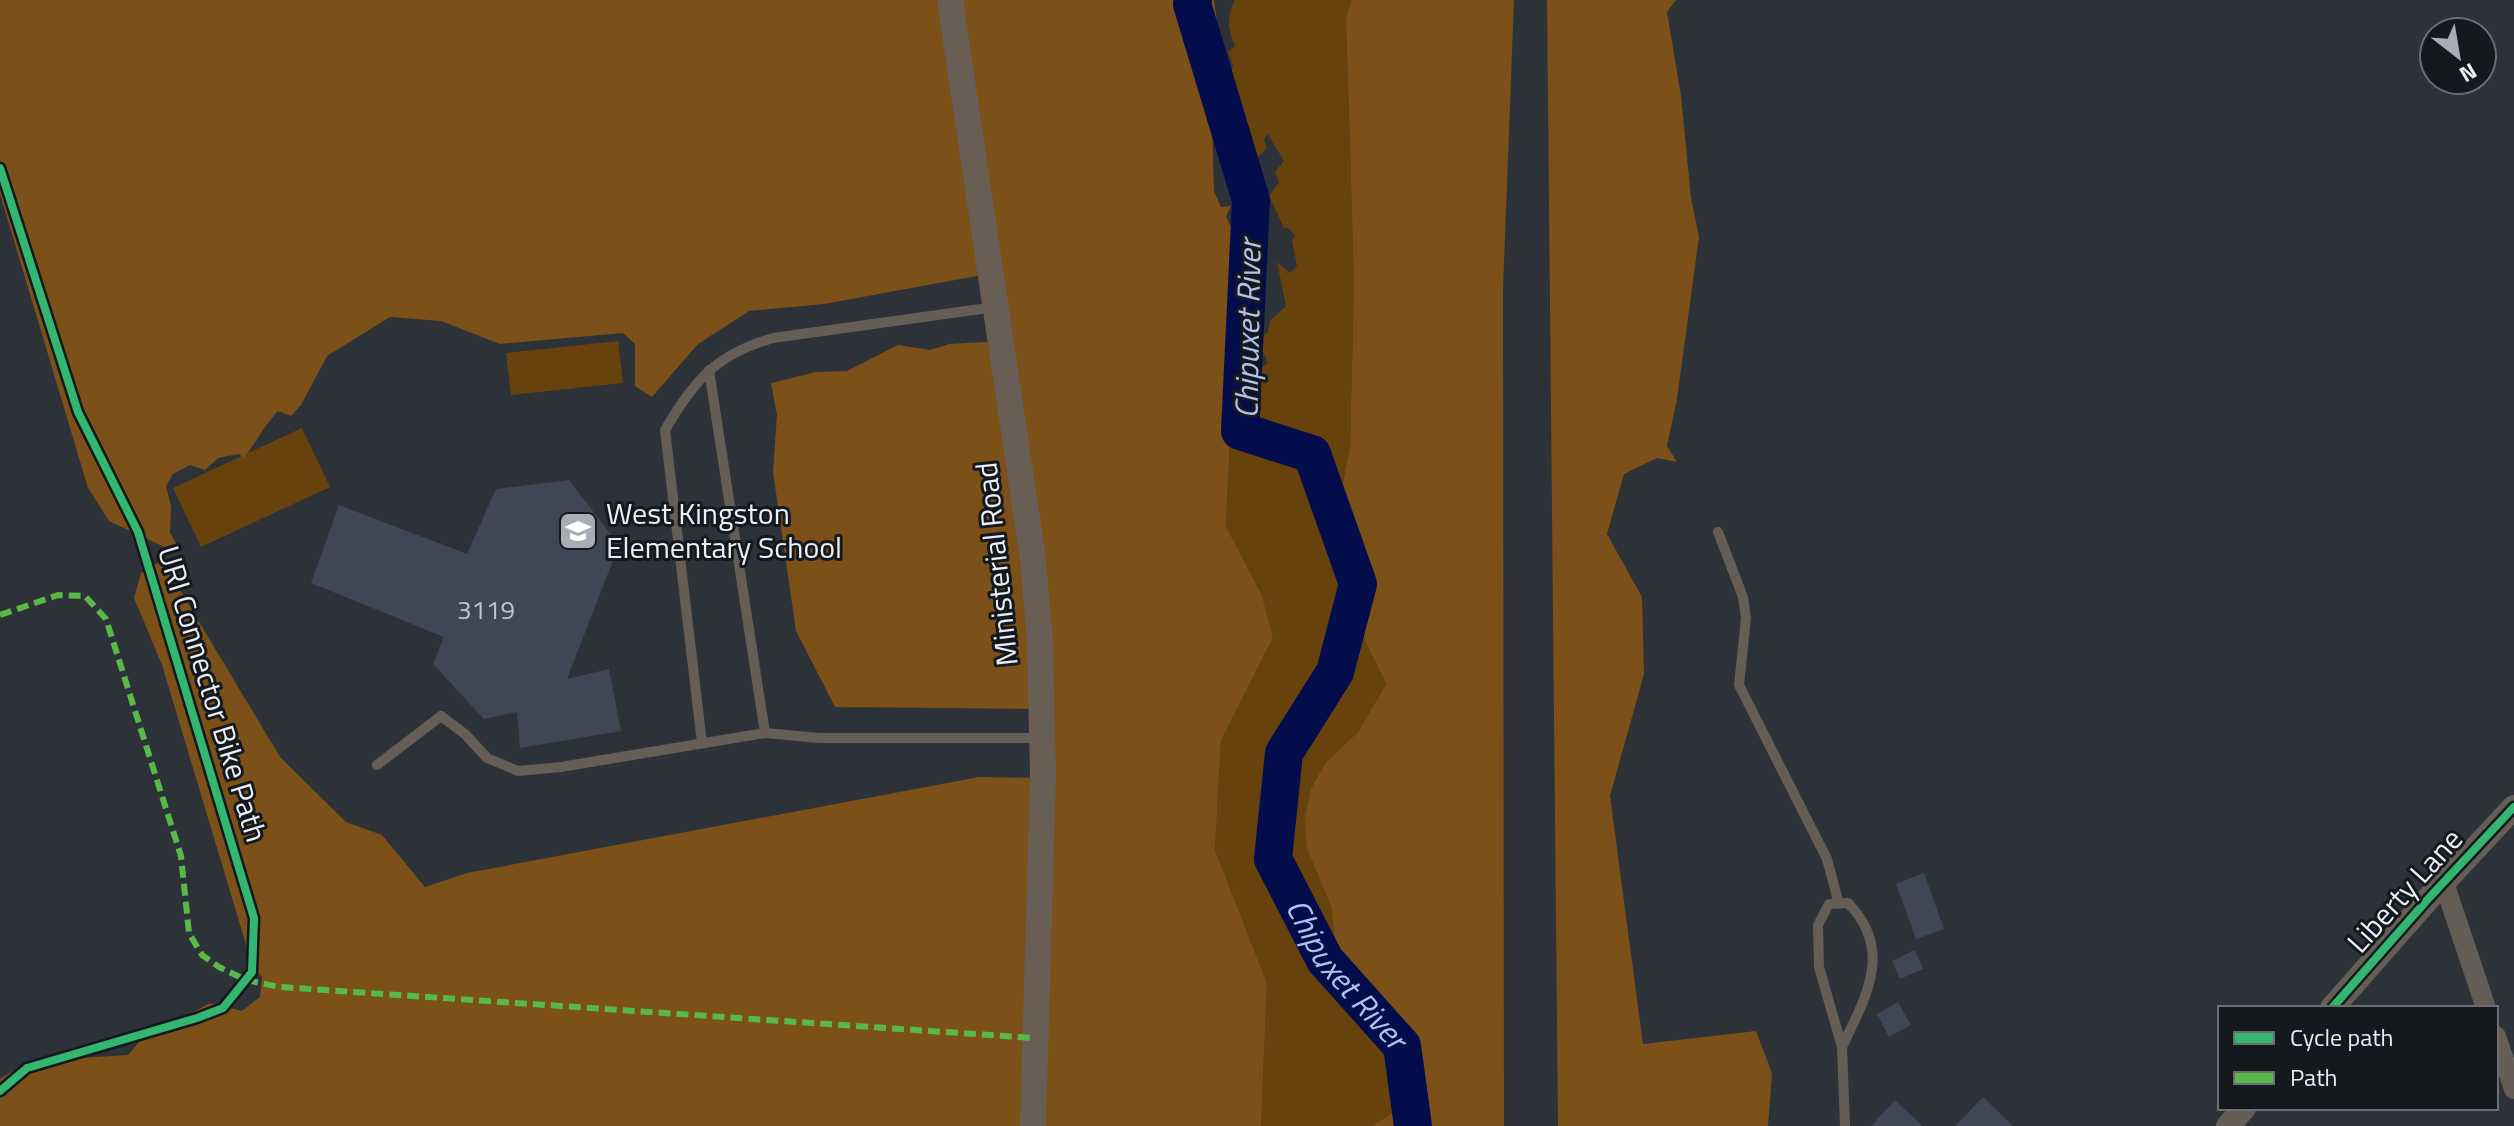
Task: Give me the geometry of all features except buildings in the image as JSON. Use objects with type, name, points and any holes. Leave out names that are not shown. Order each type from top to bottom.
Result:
[{"type":"main road","name":"Ministerial Road","points":[[950,0],[1033,559],[1040,642],[1040,911],[1033,1126]]},
{"type":"street","name":"Liberty Lane","points":[[2334,1006],[2514,807]]},
{"type":"street","points":[[2444,883],[2485,1006]]},
{"type":"street","points":[[2498,1042],[2514,1088]]},
{"type":"street","points":[[2228,1126],[2242,1110]]},
{"type":"lane","points":[[702,743],[665,430],[689,391],[709,370],[749,345],[773,338],[997,307]]},
{"type":"lane","points":[[709,370],[765,733]]},
{"type":"lane","points":[[1718,532],[1743,597],[1746,618],[1739,685],[1827,859],[1839,904]]},
{"type":"lane","points":[[377,765],[441,716],[465,734],[487,758],[518,771],[561,767],[765,733],[819,738],[1042,738]]},
{"type":"lane","points":[[1842,1047],[1870,988],[1873,947],[1863,919],[1848,903],[1829,904],[1818,925],[1819,967],[1842,1047],[1845,1126]]},
{"type":"shaded area","points":[[0,0],[1214,0],[1217,23],[1211,87],[1214,191],[1221,207],[1231,206],[1226,217],[1238,248],[1233,301],[1228,310],[1232,325],[1225,351],[1233,396],[1225,416],[1230,438],[1226,527],[1262,595],[1273,638],[1221,740],[1215,850],[1267,983],[1261,1126],[0,1126],[0,1079],[29,1061],[128,1055],[139,1042],[210,1003],[242,1011],[260,997],[262,977],[246,960],[248,951],[162,665],[134,598],[141,573],[162,560],[280,757],[346,822],[382,835],[425,887],[467,873],[979,777],[1041,778],[1038,709],[835,707],[796,631],[773,472],[777,415],[771,383],[816,372],[847,371],[898,345],[930,350],[949,344],[1001,341],[988,274],[824,304],[749,311],[698,344],[652,397],[635,386],[635,344],[623,333],[500,344],[441,321],[390,317],[327,356],[301,405],[291,416],[278,411],[244,458],[239,454],[218,458],[205,470],[190,465],[173,474],[166,486],[171,506],[170,533],[180,550],[175,552],[109,521],[88,488],[0,194]]},
{"type":"shaded area","points":[[1235,0],[1351,0],[1346,18],[1354,283],[1350,445],[1341,494],[1349,512],[1358,560],[1355,620],[1386,684],[1358,732],[1326,762],[1311,788],[1307,849],[1331,907],[1337,962],[1399,1046],[1418,1060],[1425,1076],[1418,1098],[1371,1126],[1261,1126],[1267,983],[1215,850],[1221,740],[1273,638],[1262,595],[1226,528],[1230,438],[1225,416],[1233,396],[1247,393],[1249,386],[1246,378],[1268,363],[1257,340],[1268,332],[1270,321],[1286,306],[1277,262],[1290,273],[1297,266],[1292,241],[1295,235],[1284,228],[1269,196],[1279,182],[1275,172],[1284,161],[1268,134],[1264,139],[1267,148],[1253,162],[1235,124],[1240,118],[1230,78],[1233,65],[1228,52],[1235,46],[1229,22]]},
{"type":"shaded area","points":[[1351,0],[1514,0],[1503,289],[1504,1126],[1371,1126],[1418,1098],[1425,1076],[1418,1060],[1399,1046],[1337,962],[1331,907],[1307,849],[1305,818],[1311,788],[1326,762],[1358,732],[1386,684],[1355,620],[1358,560],[1349,512],[1341,494],[1350,445],[1354,283],[1346,18]]},
{"type":"shaded area","points":[[1547,0],[1676,0],[1667,12],[1681,96],[1691,198],[1699,237],[1677,399],[1667,446],[1677,462],[1657,458],[1624,474],[1607,534],[1642,597],[1644,674],[1610,796],[1643,1044],[1756,1031],[1772,1073],[1768,1126],[1558,1126]]},
{"type":"shaded area","points":[[618,341],[623,383],[511,395],[506,353]]},
{"type":"shaded area","points":[[302,428],[330,487],[201,547],[173,488]]},
{"type":"waterway","name":"Chipuxet River","points":[[1193,0],[1251,200],[1240,431],[1312,454],[1358,584],[1335,672],[1284,753],[1273,859],[1325,960],[1402,1046],[1413,1126]]},
{"type":"marked path","points":[[0,615],[58,595],[85,596],[106,619],[181,856],[189,933],[202,955],[246,980],[280,987],[1034,1038]]},
{"type":"cycle path","name":"URI Connector Bike Path","points":[[0,168],[78,412],[138,532],[254,918],[252,972],[223,1008],[27,1068],[0,1091]]},
{"type":"cycle path","points":[[2334,1006],[2514,807]]},
{"type":"place","name":"West Kingston Elementary School","points":[[578,531]]}]
